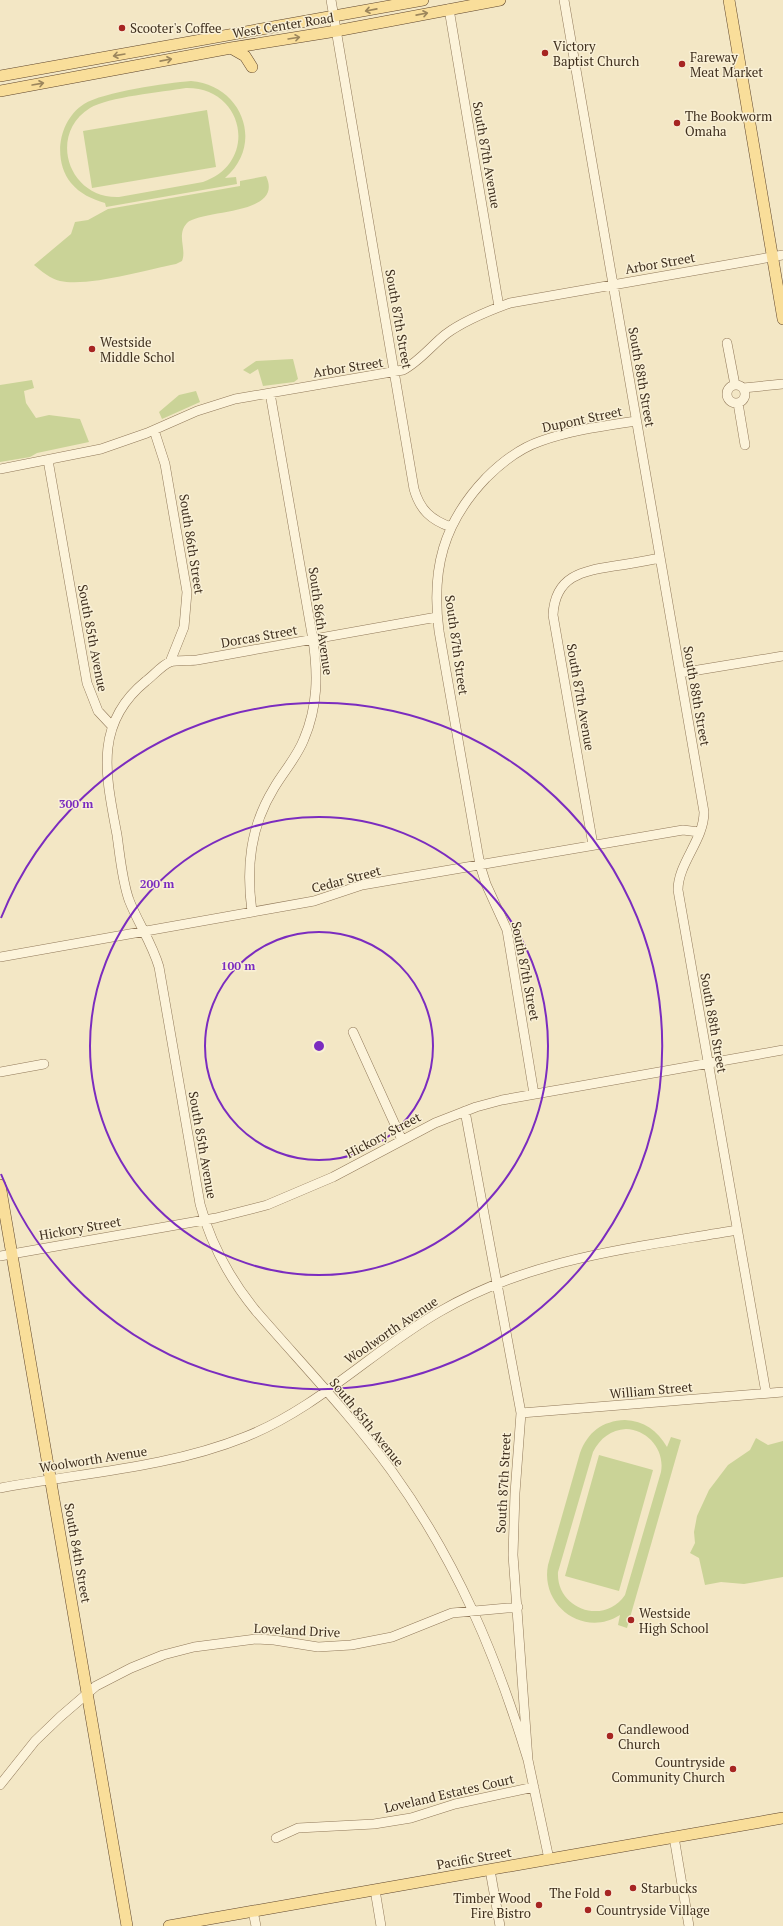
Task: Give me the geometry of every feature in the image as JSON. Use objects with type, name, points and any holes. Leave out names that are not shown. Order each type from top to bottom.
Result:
[{"type":"main road","name":"West Center Road","points":[[0,76],[423,0]]},
{"type":"main road","name":"West Center Road","points":[[0,91],[500,0]]},
{"type":"main road","points":[[729,0],[778,256],[783,319]]},
{"type":"main road","points":[[231,48],[245,56],[252,68]]},
{"type":"main road","name":"South 84th Street","points":[[0,1185],[128,1926]]},
{"type":"main road","name":"Pacific Street","points":[[169,1926],[783,1818]]},
{"type":"street","name":"South 87th Street","points":[[331,0],[417,498],[429,516],[440,523],[451,527],[443,548],[438,571],[436,606],[437,617],[480,865],[486,884],[507,930],[534,1094]]},
{"type":"street","name":"South 88th Street","points":[[564,0],[704,812],[703,823],[679,879],[678,890],[766,1393]]},
{"type":"street","name":"South 87th Avenue","points":[[449,9],[500,306]]},
{"type":"street","name":"Arbor Street","points":[[0,469],[101,449],[154,430],[214,405],[270,393],[395,372],[409,367],[430,347],[458,326],[500,306],[527,298],[613,285],[778,256]]},
{"type":"street","points":[[727,343],[741,390],[742,401],[738,403]]},
{"type":"street","points":[[738,403],[731,402],[727,396],[728,388],[762,392],[771,387],[783,384]]},
{"type":"street","name":"South 86th Avenue","points":[[252,912],[248,874],[252,840],[265,804],[297,753],[310,724],[317,682],[313,640],[270,393]]},
{"type":"street","points":[[738,403],[745,445]]},
{"type":"street","name":"Dupont Street","points":[[451,527],[463,506],[479,486],[501,464],[521,451],[540,441],[562,434],[636,421]]},
{"type":"street","name":"South 86th Street","points":[[154,430],[165,464],[187,592],[184,627],[170,662]]},
{"type":"street","name":"South 85th Avenue","points":[[48,460],[87,684],[98,711],[112,726],[106,752],[107,781],[126,891],[134,912],[153,948],[159,967],[196,1178],[205,1220],[218,1254],[238,1289],[373,1446],[408,1494],[443,1550],[474,1611],[496,1664],[528,1760]]},
{"type":"street","name":"South 87th Avenue","points":[[593,845],[553,615],[556,598],[563,586],[575,575],[588,570],[660,558]]},
{"type":"street","name":"Dorcas Street","points":[[170,662],[197,660],[437,617]]},
{"type":"street","points":[[680,673],[783,656]]},
{"type":"street","points":[[112,726],[131,695],[170,662]]},
{"type":"street","name":"Cedar Street","points":[[0,957],[314,901],[362,885],[683,830],[699,832]]},
{"type":"street","points":[[353,1032],[402,1140]]},
{"type":"street","name":"Hickory Street","points":[[0,1256],[248,1211],[284,1198],[333,1177],[435,1123],[465,1111],[502,1100],[783,1050]]},
{"type":"street","points":[[0,1072],[44,1064]]},
{"type":"street","name":"South 87th Street","points":[[465,1111],[521,1413],[513,1534],[528,1760],[549,1859]]},
{"type":"street","name":"Woolworth Avenue","points":[[0,1488],[163,1461],[216,1448],[246,1437],[276,1423],[326,1392],[415,1327],[454,1304],[496,1284],[533,1270],[572,1259],[737,1230]]},
{"type":"street","name":"William Street","points":[[521,1413],[783,1392]]},
{"type":"street","name":"Loveland Drive","points":[[0,1785],[35,1741],[96,1686],[131,1668],[164,1656],[194,1647],[256,1639],[274,1640],[318,1647],[351,1645],[392,1637],[444,1616],[474,1611],[518,1607]]},
{"type":"street","name":"Loveland Estates Court","points":[[276,1838],[298,1828],[374,1824],[411,1818],[455,1804],[534,1787]]},
{"type":"street","points":[[674,1837],[690,1926]]},
{"type":"street","points":[[490,1870],[500,1926]]},
{"type":"street","points":[[375,1890],[381,1926]]},
{"type":"street","points":[[254,1911],[256,1926]]},
{"type":"green space","points":[[191,81],[209,85],[223,93],[235,104],[242,118],[245,133],[244,149],[237,164],[225,178],[236,177],[237,184],[106,207],[105,203],[86,196],[71,183],[65,173],[60,152],[64,130],[75,111],[84,104],[93,100],[120,92]],"holes":[[[186,88],[206,91],[221,100],[232,112],[238,128],[238,144],[232,159],[221,172],[203,182],[119,197],[102,195],[87,188],[77,177],[70,163],[67,149],[69,134],[77,120],[90,108],[109,101],[150,93]]]},
{"type":"green space","points":[[207,110],[216,167],[92,188],[83,131]]},
{"type":"green space","points":[[266,176],[269,189],[264,198],[253,205],[208,215],[187,223],[182,232],[182,261],[176,264],[133,274],[86,282],[60,281],[43,272],[34,265],[71,234],[75,222],[88,220],[108,209],[240,186],[240,181]]},
{"type":"green space","points":[[293,359],[298,379],[294,382],[263,386],[258,369],[250,374],[243,370],[256,361]]},
{"type":"green space","points":[[32,380],[34,388],[24,391],[26,403],[36,418],[49,415],[80,419],[89,442],[37,453],[30,457],[0,462],[0,385]]},
{"type":"green space","points":[[196,391],[200,402],[162,419],[159,412],[179,395]]},
{"type":"green space","points":[[625,1420],[644,1424],[659,1436],[667,1447],[671,1437],[681,1440],[627,1628],[618,1625],[620,1615],[606,1621],[592,1623],[579,1620],[568,1614],[558,1605],[551,1593],[547,1580],[548,1565],[583,1446],[587,1439],[597,1429],[603,1425]],"holes":[[[626,1429],[634,1430],[648,1437],[657,1449],[662,1464],[661,1472],[625,1595],[616,1604],[605,1610],[594,1611],[583,1609],[573,1604],[565,1596],[559,1585],[558,1572],[593,1452],[599,1443],[611,1433]]]},
{"type":"green space","points":[[756,1438],[768,1445],[783,1441],[783,1577],[744,1584],[721,1582],[705,1585],[699,1558],[690,1553],[695,1543],[694,1532],[697,1516],[709,1490],[728,1465],[750,1450]]},
{"type":"green space","points":[[599,1455],[653,1470],[619,1591],[565,1576]]},
{"type":"place","name":"Scooter's Coffee","points":[[122,28]]},
{"type":"place","name":"Victory Baptist Church","points":[[545,53]]},
{"type":"place","name":"Fareway Meat Market","points":[[682,64]]},
{"type":"place","name":"The Bookworm Omaha","points":[[677,123]]},
{"type":"place","name":"Westside Middle Schol","points":[[92,349]]},
{"type":"place","name":"Westside High School","points":[[631,1620]]},
{"type":"place","name":"Candlewood Church","points":[[610,1736]]},
{"type":"place","name":"Countryside Community Church","points":[[733,1769]]},
{"type":"place","name":"Starbucks","points":[[633,1888]]},
{"type":"place","name":"The Fold","points":[[608,1893]]},
{"type":"place","name":"Timber Wood Fire Bistro","points":[[539,1905]]},
{"type":"place","name":"Countryside Village","points":[[588,1910]]}]
